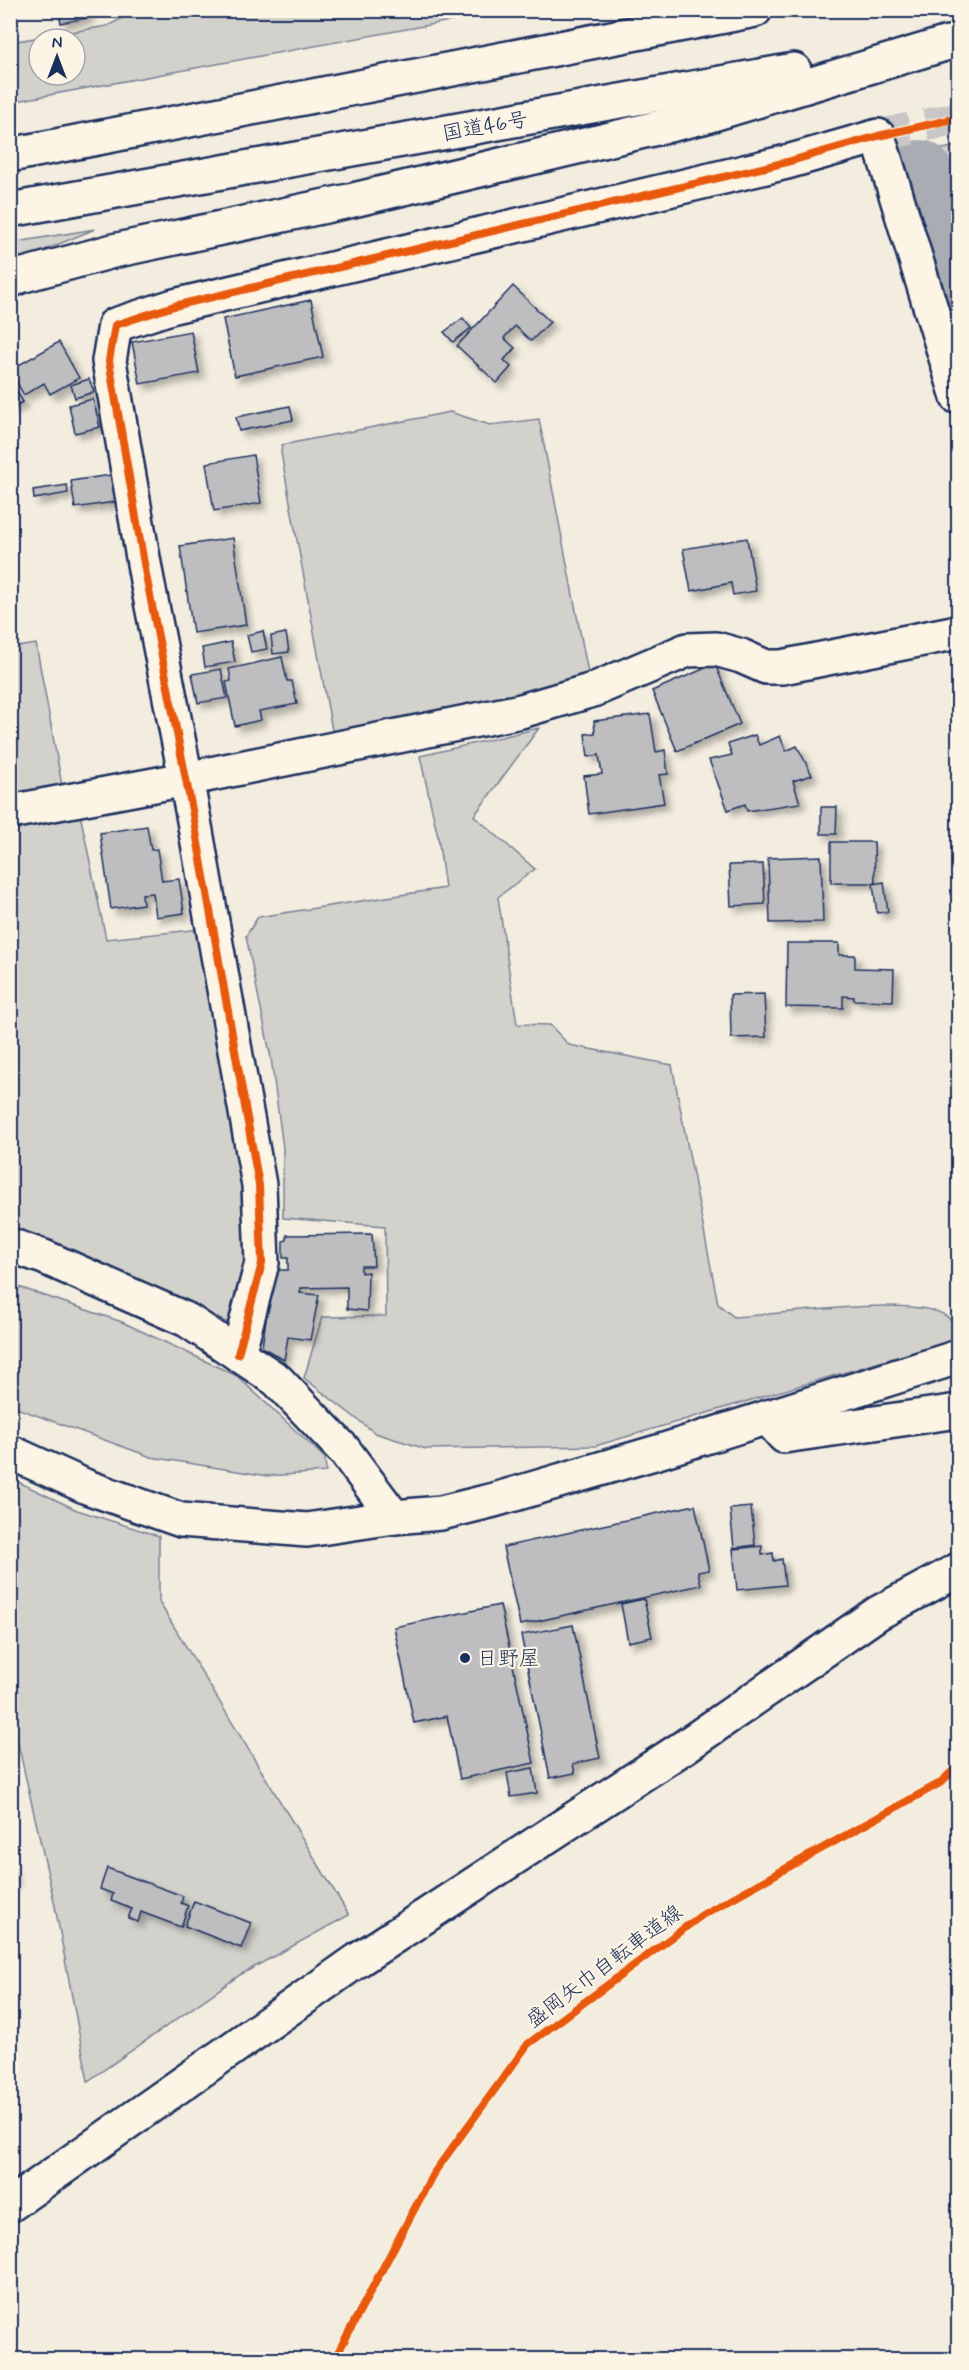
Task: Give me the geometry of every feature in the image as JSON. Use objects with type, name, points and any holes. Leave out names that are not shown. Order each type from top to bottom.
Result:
[{"type":"main road","points":[[10,155],[755,10]]},
{"type":"main road","points":[[10,280],[113,251],[349,201],[703,117],[953,42]]},
{"type":"main road","name":"国道46号","points":[[10,210],[953,42]]},
{"type":"main road","points":[[238,1354],[262,1263],[259,1185],[109,361],[115,325],[174,306],[787,162],[878,136],[958,397]]},
{"type":"main road","points":[[10,812],[521,711],[593,690],[687,650],[716,649],[741,656],[766,667],[783,667],[958,632]]},
{"type":"main road","points":[[10,1245],[44,1257],[187,1320],[278,1380],[344,1450],[394,1517]]},
{"type":"main road","points":[[10,1452],[87,1486],[180,1520],[307,1530],[394,1517],[441,1513],[494,1500],[958,1357]]},
{"type":"main road","points":[[767,1417],[784,1436],[958,1411]]},
{"type":"main road","points":[[10,2205],[358,1960],[684,1747],[878,1613],[958,1570]]},
{"type":"shaded area","points":[[139,10],[505,10],[11,102],[11,42],[27,39],[27,87],[87,87],[87,29],[107,26]]},
{"type":"shaded area","points":[[958,146],[958,231],[927,152]]},
{"type":"shaded area","points":[[95,229],[11,264],[11,243]]},
{"type":"shaded area","points":[[450,412],[490,425],[539,419],[589,678],[361,733],[332,730],[281,453],[282,445]]},
{"type":"shaded area","points":[[36,644],[63,791],[11,801],[11,648]]},
{"type":"shaded area","points":[[539,728],[474,816],[535,869],[498,897],[517,1024],[550,1025],[569,1045],[672,1065],[718,1304],[734,1317],[876,1306],[905,1307],[929,1310],[946,1316],[958,1330],[958,1339],[595,1446],[426,1449],[375,1433],[304,1378],[322,1317],[386,1316],[385,1226],[283,1218],[283,1148],[271,1058],[246,936],[258,917],[445,888],[438,837],[420,756]]},
{"type":"shaded area","points":[[79,809],[106,939],[202,929],[249,1168],[241,1181],[248,1244],[230,1324],[122,1272],[11,1230],[10,823]]},
{"type":"shaded area","points":[[10,1284],[122,1322],[237,1376],[325,1458],[326,1472],[268,1476],[151,1457],[11,1406]]},
{"type":"shaded area","points":[[10,1478],[77,1510],[159,1536],[159,1602],[349,1915],[240,1975],[88,2081],[54,1901],[11,1713]]},
{"type":"building","points":[[58,10],[87,10],[88,18],[61,23]]},
{"type":"building","points":[[513,286],[550,322],[531,341],[515,326],[504,338],[515,348],[504,360],[511,367],[497,383],[457,346]]},
{"type":"building","points":[[311,300],[323,357],[235,376],[223,319]]},
{"type":"building","points":[[463,318],[471,328],[453,342],[444,332]]},
{"type":"building","points":[[191,331],[199,373],[140,384],[132,342]]},
{"type":"building","points":[[59,342],[79,378],[50,394],[44,383],[24,395],[10,370]]},
{"type":"building","points":[[89,379],[94,392],[75,398],[71,385]]},
{"type":"building","points":[[10,380],[23,402],[10,409]]},
{"type":"building","points":[[93,399],[100,427],[75,433],[69,405]]},
{"type":"building","points":[[290,406],[293,420],[239,431],[236,417]]},
{"type":"building","points":[[253,455],[261,503],[214,511],[206,463]]},
{"type":"building","points":[[117,474],[121,501],[75,508],[71,481]]},
{"type":"building","points":[[67,485],[68,493],[34,499],[33,490]]},
{"type":"building","points":[[233,538],[246,625],[193,633],[180,546]]},
{"type":"building","points":[[747,538],[756,591],[733,595],[731,583],[691,591],[683,549]]},
{"type":"building","points":[[263,631],[267,649],[251,652],[247,635]]},
{"type":"building","points":[[286,633],[289,652],[273,654],[271,636]]},
{"type":"building","points":[[231,642],[235,662],[205,667],[202,648]]},
{"type":"building","points":[[282,657],[287,681],[292,681],[297,704],[259,711],[261,720],[235,726],[226,682],[231,681],[229,669]]},
{"type":"building","points":[[715,664],[740,724],[677,751],[652,691]]},
{"type":"building","points":[[221,669],[227,698],[198,703],[192,674]]},
{"type":"building","points":[[650,714],[656,752],[665,750],[668,774],[659,775],[664,803],[589,814],[584,776],[602,774],[599,755],[588,757],[585,734],[595,733],[594,721]]},
{"type":"building","points":[[755,735],[759,745],[780,736],[786,751],[797,746],[812,775],[793,781],[800,803],[747,811],[745,804],[728,810],[709,760],[732,755],[728,744]]},
{"type":"building","points":[[821,807],[837,807],[836,834],[821,834]]},
{"type":"building","points":[[147,826],[151,850],[157,849],[162,881],[179,879],[184,913],[156,917],[153,893],[142,894],[143,904],[111,909],[100,833]]},
{"type":"building","points":[[831,842],[874,842],[875,883],[831,883]]},
{"type":"building","points":[[821,856],[823,922],[770,923],[768,858]]},
{"type":"building","points":[[763,864],[765,904],[731,906],[729,865]]},
{"type":"building","points":[[884,882],[888,912],[877,913],[873,884]]},
{"type":"building","points":[[787,943],[839,943],[839,955],[855,955],[855,968],[894,969],[893,1001],[854,1000],[854,997],[843,996],[843,1008],[786,1007]]},
{"type":"building","points":[[764,994],[766,1037],[731,1038],[730,995]]},
{"type":"building","points":[[372,1234],[374,1266],[361,1266],[361,1273],[368,1272],[367,1311],[347,1309],[347,1287],[301,1288],[300,1293],[319,1295],[310,1340],[288,1337],[284,1360],[262,1347],[273,1270],[288,1270],[288,1258],[283,1258],[283,1241],[287,1240],[287,1235]]},
{"type":"building","points":[[695,1505],[709,1570],[698,1572],[701,1585],[520,1625],[503,1547]]},
{"type":"building","points":[[751,1507],[755,1545],[734,1548],[730,1509]]},
{"type":"building","points":[[762,1546],[762,1555],[773,1553],[774,1561],[782,1559],[785,1585],[737,1590],[733,1549]]},
{"type":"building","points":[[644,1599],[652,1637],[628,1642],[621,1604]]},
{"type":"building","points":[[500,1605],[534,1763],[460,1779],[447,1716],[414,1723],[394,1627]]},
{"type":"building","points":[[573,1625],[600,1758],[573,1764],[575,1773],[550,1778],[521,1635]]},
{"type":"building","points":[[533,1768],[537,1793],[511,1797],[507,1773]]},
{"type":"building","points":[[10,1863],[14,1882],[10,1882]]},
{"type":"building","points":[[107,1868],[183,1896],[181,1903],[188,1906],[181,1927],[141,1912],[138,1922],[128,1918],[132,1909],[111,1901],[113,1894],[100,1889]]},
{"type":"building","points":[[194,1901],[251,1923],[241,1948],[185,1926]]},
{"type":"waterway","points":[[920,172],[958,273]]},
{"type":"tunnel","points":[[878,136],[958,118]]},
{"type":"cycle path","points":[[238,1354],[262,1263],[259,1185],[193,815],[146,575],[109,361],[115,325],[174,306],[787,162],[878,136],[958,118]]},
{"type":"cycle path","name":"盛岡矢巾自転車道線","points":[[334,2360],[433,2174],[528,2044],[702,1915],[940,1783],[958,1766]]},
{"type":"place","name":"日野屋","points":[[465,1658]]}]
